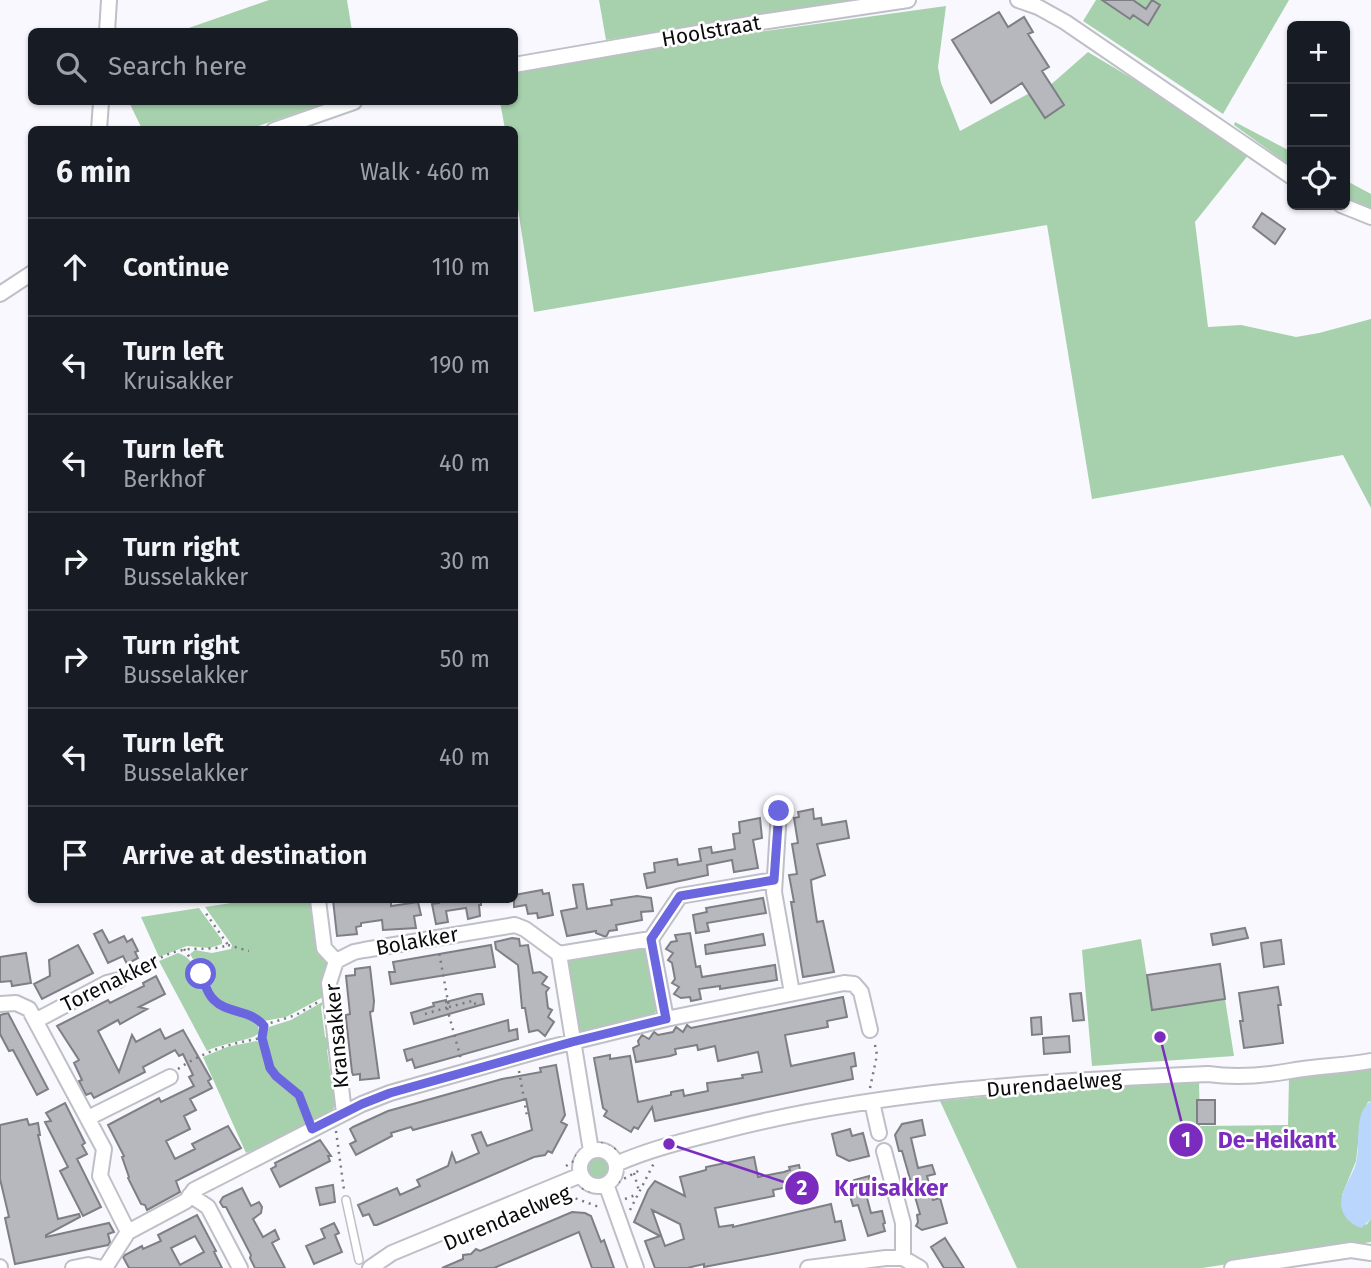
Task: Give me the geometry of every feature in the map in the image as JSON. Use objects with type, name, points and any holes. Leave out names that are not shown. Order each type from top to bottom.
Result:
[{"type":"street","points":[[107,28],[109,0]]},
{"type":"street","name":"Hoolstraat","points":[[518,64],[761,22],[908,0]]},
{"type":"street","points":[[1018,0],[1066,22],[1287,174]]},
{"type":"street","points":[[99,126],[101,105]]},
{"type":"street","points":[[285,126],[345,105]]},
{"type":"street","points":[[1350,209],[1371,217]]},
{"type":"street","points":[[0,294],[28,276]]},
{"type":"street","points":[[779,811],[774,892],[792,993]]},
{"type":"street","points":[[666,1019],[651,939],[680,896],[774,880]]},
{"type":"street","points":[[318,903],[324,948],[336,961]]},
{"type":"street","name":"Bolakker","points":[[336,961],[354,952],[515,925],[525,929],[559,954]]},
{"type":"street","points":[[591,1151],[559,954],[651,939]]},
{"type":"street","name":"Kransakker","points":[[336,961],[329,983],[339,1115]]},
{"type":"street","name":"Torenakker","points":[[37,1020],[119,980]]},
{"type":"street","points":[[73,1268],[88,1265],[103,1268],[128,1231],[186,1201],[194,1190],[339,1115],[375,1098],[464,1071],[666,1019],[844,983],[854,984],[862,992],[870,1030]]},
{"type":"street","name":"Torenakker","points":[[0,1004],[23,1005],[37,1020],[104,1149],[100,1176],[128,1231]]},
{"type":"street","name":"Durendaelweg","points":[[616,1164],[680,1142],[753,1123],[872,1102],[1070,1081],[1208,1074],[1228,1077],[1273,1076],[1290,1071],[1341,1067],[1371,1061]]},
{"type":"street","points":[[88,1118],[170,1077]]},
{"type":"street","points":[[872,1102],[879,1133]]},
{"type":"street","points":[[591,1151],[608,1153],[616,1164],[614,1178],[607,1188],[589,1184],[581,1175],[582,1159],[591,1151]]},
{"type":"street","points":[[884,1151],[903,1223],[902,1258]]},
{"type":"street","name":"Durendaelweg","points":[[365,1264],[581,1175]]},
{"type":"street","points":[[607,1188],[636,1268]]},
{"type":"street","points":[[190,1195],[208,1207],[240,1268]]},
{"type":"street","points":[[1232,1268],[1351,1250],[1371,1252]]},
{"type":"street","points":[[808,1268],[886,1258],[902,1258],[920,1268]]},
{"type":"lane","points":[[346,1200],[365,1264]]},
{"type":"path","points":[[205,912],[228,945]]},
{"type":"path","points":[[436,937],[448,1008],[464,1071]]},
{"type":"path","points":[[184,949],[216,950],[228,945],[249,951]]},
{"type":"path","points":[[184,949],[214,1000],[221,1006],[251,1015],[264,1026]]},
{"type":"path","name":"Torenakker","points":[[119,980],[184,949]]},
{"type":"path","points":[[264,1026],[296,1015],[330,995]]},
{"type":"path","points":[[425,1014],[472,1001],[473,1004],[478,1003]]},
{"type":"path","points":[[264,1026],[262,1038],[270,1068],[299,1095],[312,1129]]},
{"type":"path","points":[[870,1030],[877,1055],[869,1085],[872,1102]]},
{"type":"path","points":[[170,1077],[179,1068],[206,1053],[229,1044],[262,1038]]},
{"type":"path","points":[[516,1058],[527,1116]]},
{"type":"path","points":[[339,1115],[346,1200]]},
{"type":"path","points":[[607,1188],[663,1159]]},
{"type":"path","points":[[627,1216],[654,1163]]},
{"type":"path","points":[[634,1173],[639,1191]]},
{"type":"path","name":"Durendaelweg","points":[[564,1194],[581,1187],[596,1193],[607,1188]]},
{"type":"green space","points":[[269,0],[347,0],[352,28],[189,28]]},
{"type":"green space","points":[[599,0],[854,0],[606,40]]},
{"type":"green space","points":[[1096,0],[1289,0],[1223,114],[1083,21]]},
{"type":"green space","points":[[946,6],[938,67],[941,83],[960,131],[1035,90],[1039,95],[1088,52],[1249,154],[1195,222],[1208,327],[1241,325],[1296,337],[1371,319],[1371,508],[1343,455],[1092,499],[1047,225],[534,312],[518,209],[518,126],[504,126],[501,105],[518,105],[518,71],[743,34]]},
{"type":"green space","points":[[130,105],[319,105],[259,126],[141,126]]},
{"type":"green space","points":[[1235,122],[1287,149],[1287,163],[1234,125]]},
{"type":"green space","points":[[1350,183],[1371,194],[1371,208],[1350,200]]},
{"type":"green space","points":[[231,903],[313,903],[329,963],[325,996],[286,1017],[264,1021],[217,1000],[190,954],[195,950],[212,953],[231,949],[232,945],[205,907]]},
{"type":"green space","points":[[199,908],[222,940],[222,944],[210,948],[187,946],[159,957],[141,917]]},
{"type":"green space","points":[[1141,939],[1152,1009],[1225,999],[1234,1056],[1092,1066],[1082,950]]},
{"type":"green space","points":[[640,945],[647,951],[658,1006],[654,1015],[582,1034],[577,1031],[565,961]]},
{"type":"green space","points":[[178,953],[185,956],[195,967],[213,1002],[223,1009],[253,1020],[258,1024],[259,1033],[207,1051],[159,961]]},
{"type":"green space","points":[[324,1001],[321,1007],[325,1037],[329,1039],[330,1046],[327,1050],[335,1106],[332,1111],[312,1121],[303,1096],[272,1068],[265,1035],[269,1027],[291,1020]]},
{"type":"green space","points":[[256,1041],[261,1043],[269,1070],[301,1101],[306,1129],[246,1153],[203,1057],[227,1047]]},
{"type":"green space","points":[[1371,1068],[1371,1101],[1361,1118],[1356,1161],[1342,1195],[1366,1225],[1371,1219],[1371,1242],[1202,1268],[1017,1268],[940,1101],[1066,1089],[1199,1081],[1200,1126],[1288,1125],[1289,1078]]},
{"type":"green space","points":[[598,1157],[606,1160],[609,1168],[606,1176],[598,1179],[590,1176],[587,1168],[590,1160]]},
{"type":"water","points":[[1371,1101],[1371,1219],[1361,1228],[1347,1219],[1341,1204],[1356,1163],[1362,1113]]},
{"type":"building","points":[[1102,0],[1133,0],[1146,9],[1152,0],[1160,5],[1148,25],[1133,15],[1130,19]]},
{"type":"building","points":[[999,12],[1008,27],[1024,17],[1033,32],[1028,34],[1049,67],[1042,71],[1064,105],[1045,118],[1022,83],[991,103],[952,40]]},
{"type":"building","points":[[1262,213],[1285,229],[1275,244],[1253,227]]},
{"type":"building","points":[[813,809],[814,819],[821,818],[822,825],[846,821],[849,838],[817,844],[825,875],[811,880],[812,890],[817,922],[823,921],[834,972],[803,977],[789,875],[797,874],[792,844],[798,843],[794,818],[799,817],[798,812]]},
{"type":"building","points":[[760,818],[762,838],[753,840],[758,868],[734,872],[732,860],[707,865],[708,875],[647,888],[644,874],[655,872],[654,863],[677,859],[678,865],[701,861],[699,849],[711,847],[712,853],[735,849],[733,834],[740,833],[739,822]]},
{"type":"building","points":[[583,884],[587,909],[612,905],[611,900],[637,896],[651,898],[653,911],[641,912],[642,920],[616,925],[617,930],[609,931],[606,937],[596,931],[567,936],[561,911],[577,908],[573,885]]},
{"type":"building","points":[[542,890],[543,894],[549,893],[553,915],[538,918],[537,913],[528,914],[526,905],[514,907],[514,903],[518,903],[518,894]]},
{"type":"building","points":[[763,898],[766,913],[707,923],[709,931],[696,933],[693,915],[707,912],[706,908]]},
{"type":"building","points":[[333,903],[391,903],[391,906],[418,903],[421,915],[414,916],[416,928],[383,930],[382,920],[361,923],[361,926],[356,927],[357,934],[337,936]]},
{"type":"building","points":[[481,903],[480,916],[468,919],[466,908],[446,911],[448,922],[436,924],[432,904]]},
{"type":"building","points":[[1245,928],[1248,938],[1213,945],[1211,934]]},
{"type":"building","points":[[102,930],[109,943],[124,936],[127,942],[132,939],[138,951],[135,952],[138,958],[127,964],[123,956],[108,963],[94,934]]},
{"type":"building","points":[[690,933],[696,967],[700,966],[702,977],[775,965],[777,980],[720,989],[720,986],[699,989],[701,999],[691,1001],[690,997],[681,998],[674,994],[679,987],[672,983],[675,979],[672,963],[668,960],[673,953],[666,949],[671,942],[677,941],[675,935]]},
{"type":"building","points":[[763,934],[765,945],[706,954],[705,945]]},
{"type":"building","points":[[519,939],[520,946],[528,945],[533,973],[540,972],[547,977],[542,984],[549,988],[546,992],[548,1008],[552,1010],[548,1017],[554,1022],[545,1036],[538,1030],[529,1032],[525,1008],[522,1008],[518,965],[496,949],[495,942]]},
{"type":"building","points":[[1281,940],[1284,964],[1264,967],[1261,943]]},
{"type":"building","points":[[78,945],[93,973],[42,999],[34,984],[50,976],[49,960]]},
{"type":"building","points":[[491,945],[495,967],[391,984],[389,972],[395,972],[393,962]]},
{"type":"building","points":[[26,953],[31,983],[12,986],[11,981],[0,982],[0,957]]},
{"type":"building","points":[[1220,964],[1225,999],[1152,1010],[1147,975]]},
{"type":"building","points":[[370,967],[374,1001],[373,1011],[370,1012],[379,1078],[360,1080],[360,1074],[353,1075],[352,1072],[346,1018],[346,1015],[350,1014],[346,976],[355,975],[355,969]]},
{"type":"building","points":[[156,976],[165,994],[139,1007],[147,1009],[120,1024],[118,1020],[98,1031],[119,1072],[132,1035],[136,1042],[160,1029],[165,1039],[183,1030],[211,1079],[208,1081],[212,1088],[190,1099],[196,1110],[184,1116],[190,1129],[166,1141],[175,1159],[195,1149],[192,1144],[228,1126],[241,1148],[176,1181],[180,1192],[147,1210],[128,1178],[122,1157],[124,1156],[108,1125],[159,1098],[161,1102],[194,1086],[189,1077],[193,1075],[183,1054],[179,1056],[175,1050],[143,1067],[145,1072],[94,1098],[91,1093],[86,1095],[74,1063],[79,1060],[57,1026],[108,1000],[110,1003],[144,986],[143,983]]},
{"type":"building","points":[[1278,987],[1283,1043],[1244,1048],[1239,993]]},
{"type":"building","points":[[1081,993],[1084,1020],[1073,1021],[1070,994]]},
{"type":"building","points":[[482,994],[484,1004],[414,1024],[411,1013],[434,1006],[433,1003]]},
{"type":"building","points":[[843,997],[847,1017],[827,1021],[828,1027],[785,1035],[791,1066],[854,1053],[856,1066],[851,1067],[853,1079],[655,1121],[652,1107],[638,1129],[634,1127],[631,1132],[604,1116],[607,1111],[603,1108],[594,1058],[610,1055],[610,1059],[630,1056],[638,1102],[683,1090],[684,1096],[708,1091],[707,1083],[743,1078],[742,1075],[762,1072],[758,1052],[718,1061],[715,1046],[698,1050],[697,1045],[675,1049],[676,1054],[670,1056],[636,1062],[633,1048],[639,1045],[638,1041],[642,1035],[649,1039],[654,1032],[658,1035],[673,1032],[676,1027],[683,1032],[687,1025],[691,1028]]},
{"type":"building","points":[[8,1013],[48,1089],[37,1095],[13,1050],[9,1051],[0,1034],[0,1015]]},
{"type":"building","points":[[1041,1017],[1042,1034],[1032,1035],[1031,1018]]},
{"type":"building","points":[[508,1020],[509,1031],[517,1029],[518,1039],[415,1068],[412,1059],[407,1061],[404,1050]]},
{"type":"building","points":[[1069,1036],[1070,1052],[1044,1054],[1043,1038]]},
{"type":"building","points":[[556,1065],[565,1115],[561,1122],[567,1125],[552,1153],[548,1151],[545,1155],[534,1157],[377,1225],[374,1225],[369,1214],[363,1216],[358,1205],[397,1188],[400,1195],[420,1186],[417,1180],[448,1166],[452,1153],[456,1163],[479,1153],[472,1135],[481,1132],[487,1146],[532,1130],[526,1099],[413,1130],[411,1127],[391,1133],[392,1136],[356,1155],[350,1144],[356,1141],[350,1129],[388,1111],[502,1079],[541,1072],[540,1068]]},
{"type":"building","points":[[1197,1100],[1215,1100],[1215,1124],[1197,1124]]},
{"type":"building","points":[[65,1103],[85,1143],[82,1145],[87,1154],[77,1159],[101,1207],[83,1216],[60,1171],[68,1167],[45,1122],[51,1121],[46,1113]]},
{"type":"building","points":[[27,1119],[29,1125],[38,1123],[38,1135],[58,1219],[79,1214],[80,1217],[46,1237],[109,1223],[114,1232],[108,1234],[108,1245],[15,1264],[5,1218],[9,1217],[0,1179],[0,1125]]},
{"type":"building","points":[[922,1120],[925,1135],[911,1138],[918,1168],[932,1165],[935,1174],[927,1176],[933,1200],[940,1198],[947,1223],[922,1230],[916,1226],[917,1215],[920,1214],[895,1135],[902,1124]]},
{"type":"building","points":[[850,1129],[852,1136],[863,1133],[869,1156],[849,1161],[837,1155],[832,1134]]},
{"type":"building","points":[[320,1140],[331,1156],[328,1156],[330,1161],[280,1187],[271,1169],[276,1166],[275,1163]]},
{"type":"building","points":[[754,1157],[758,1177],[784,1172],[790,1170],[789,1167],[799,1165],[803,1184],[773,1190],[774,1196],[715,1208],[719,1227],[733,1227],[831,1204],[835,1222],[841,1221],[845,1240],[704,1267],[704,1264],[687,1268],[655,1268],[645,1241],[660,1236],[634,1222],[648,1190],[655,1181],[685,1196],[680,1177],[706,1170],[706,1167]],"holes":[[[652,1210],[680,1224],[684,1239],[665,1246]]]},
{"type":"building","points":[[875,1176],[879,1191],[866,1194],[871,1213],[882,1211],[885,1231],[868,1236],[858,1205],[853,1206],[848,1189],[854,1180]]},
{"type":"building","points":[[333,1185],[335,1202],[320,1205],[316,1188]]},
{"type":"building","points":[[242,1188],[251,1206],[259,1202],[262,1207],[261,1213],[253,1219],[263,1237],[275,1230],[279,1239],[272,1243],[285,1268],[255,1268],[226,1207],[220,1202],[223,1197]]},
{"type":"building","points":[[572,1212],[591,1216],[601,1242],[604,1240],[614,1268],[592,1268],[579,1232],[494,1268],[442,1268],[463,1259],[463,1255],[471,1254],[476,1249],[480,1251]]},
{"type":"building","points":[[197,1215],[222,1268],[129,1268],[123,1257],[142,1246],[143,1249],[161,1241],[158,1235]],"holes":[[[195,1236],[204,1252],[180,1265],[171,1248]]]},
{"type":"building","points":[[334,1223],[339,1233],[335,1235],[342,1252],[314,1264],[306,1246],[325,1238],[321,1229]]},
{"type":"building","points":[[945,1238],[964,1268],[944,1268],[931,1247]]},
{"type":"place","name":"De-Heikant","points":[[1160,1037]]},
{"type":"place","name":"Kruisakker","points":[[669,1144]]},
{"type":"route","points":[[201,974],[210,995],[221,1006],[251,1015],[264,1026],[262,1038],[270,1068],[299,1095],[312,1129],[390,1093],[572,1042],[666,1019],[651,939],[680,896],[774,880],[779,811]]}]
